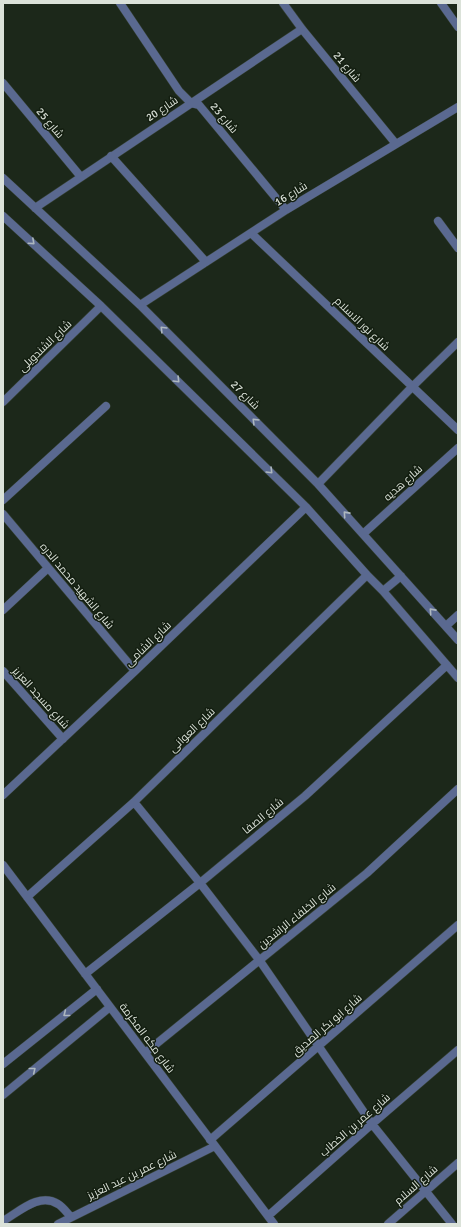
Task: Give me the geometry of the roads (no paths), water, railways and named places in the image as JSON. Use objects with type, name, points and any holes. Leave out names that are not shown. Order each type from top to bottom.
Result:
[{"type":"street","name":"شارع 23","points":[[120,3],[179,91],[191,103],[199,105],[286,210]]},
{"type":"street","name":"شارع 21","points":[[282,3],[396,144]]},
{"type":"street","points":[[441,3],[458,28]]},
{"type":"street","name":"شارع 20","points":[[35,208],[302,29]]},
{"type":"street","name":"شارع 25","points":[[3,83],[81,177]]},
{"type":"street","name":"شارع 16","points":[[140,305],[286,210],[458,107]]},
{"type":"street","points":[[111,156],[206,262]]},
{"type":"street","name":"شارع 27","points":[[3,178],[140,305],[318,484],[458,640]]},
{"type":"street","points":[[3,216],[102,306],[306,507],[383,591],[458,678]]},
{"type":"street","points":[[438,221],[458,248]]},
{"type":"street","name":"شارع نور الاسلام","points":[[251,233],[458,430]]},
{"type":"street","name":"شارع الشندويلى","points":[[3,402],[102,306]]},
{"type":"street","points":[[318,484],[458,342]]},
{"type":"street","points":[[3,500],[106,406]]},
{"type":"street","name":"شارع هديه","points":[[363,534],[458,448]]},
{"type":"street","name":"شارع الشامى","points":[[3,795],[306,507]]},
{"type":"street","name":"شارع الشهيد محمد الدره","points":[[3,514],[135,671]]},
{"type":"street","points":[[3,610],[48,568]]},
{"type":"street","name":"شارع العوانى","points":[[27,897],[134,802],[367,575]]},
{"type":"street","points":[[383,591],[401,576]]},
{"type":"street","points":[[446,626],[458,615]]},
{"type":"street","name":"شارع الصفا","points":[[85,974],[200,883],[305,796],[447,665]]},
{"type":"street","name":"شارع مسجد العزيز","points":[[3,671],[63,739]]},
{"type":"street","name":"شارع الخلفاء الراشدين","points":[[145,1053],[260,961],[367,872],[458,789]]},
{"type":"street","points":[[134,802],[200,883],[260,961],[372,1124],[453,1224],[458,1221]]},
{"type":"street","name":"شارع مكه المكرمة","points":[[3,865],[274,1224]]},
{"type":"street","name":"شارع ابو بكر الصديق","points":[[213,1143],[319,1046],[458,925]]},
{"type":"street","points":[[3,1064],[97,989]]},
{"type":"street","points":[[3,1095],[110,1008]]},
{"type":"street","name":"شارع عمر بن الخطاب","points":[[268,1216],[458,1050]]},
{"type":"street","name":"شارع عمر بن عبد العزيز","points":[[58,1224],[213,1143]]},
{"type":"street","name":"شارع السلام","points":[[388,1224],[458,1163]]},
{"type":"street","points":[[3,1221],[36,1201],[44,1200],[59,1204],[71,1218]]}]
